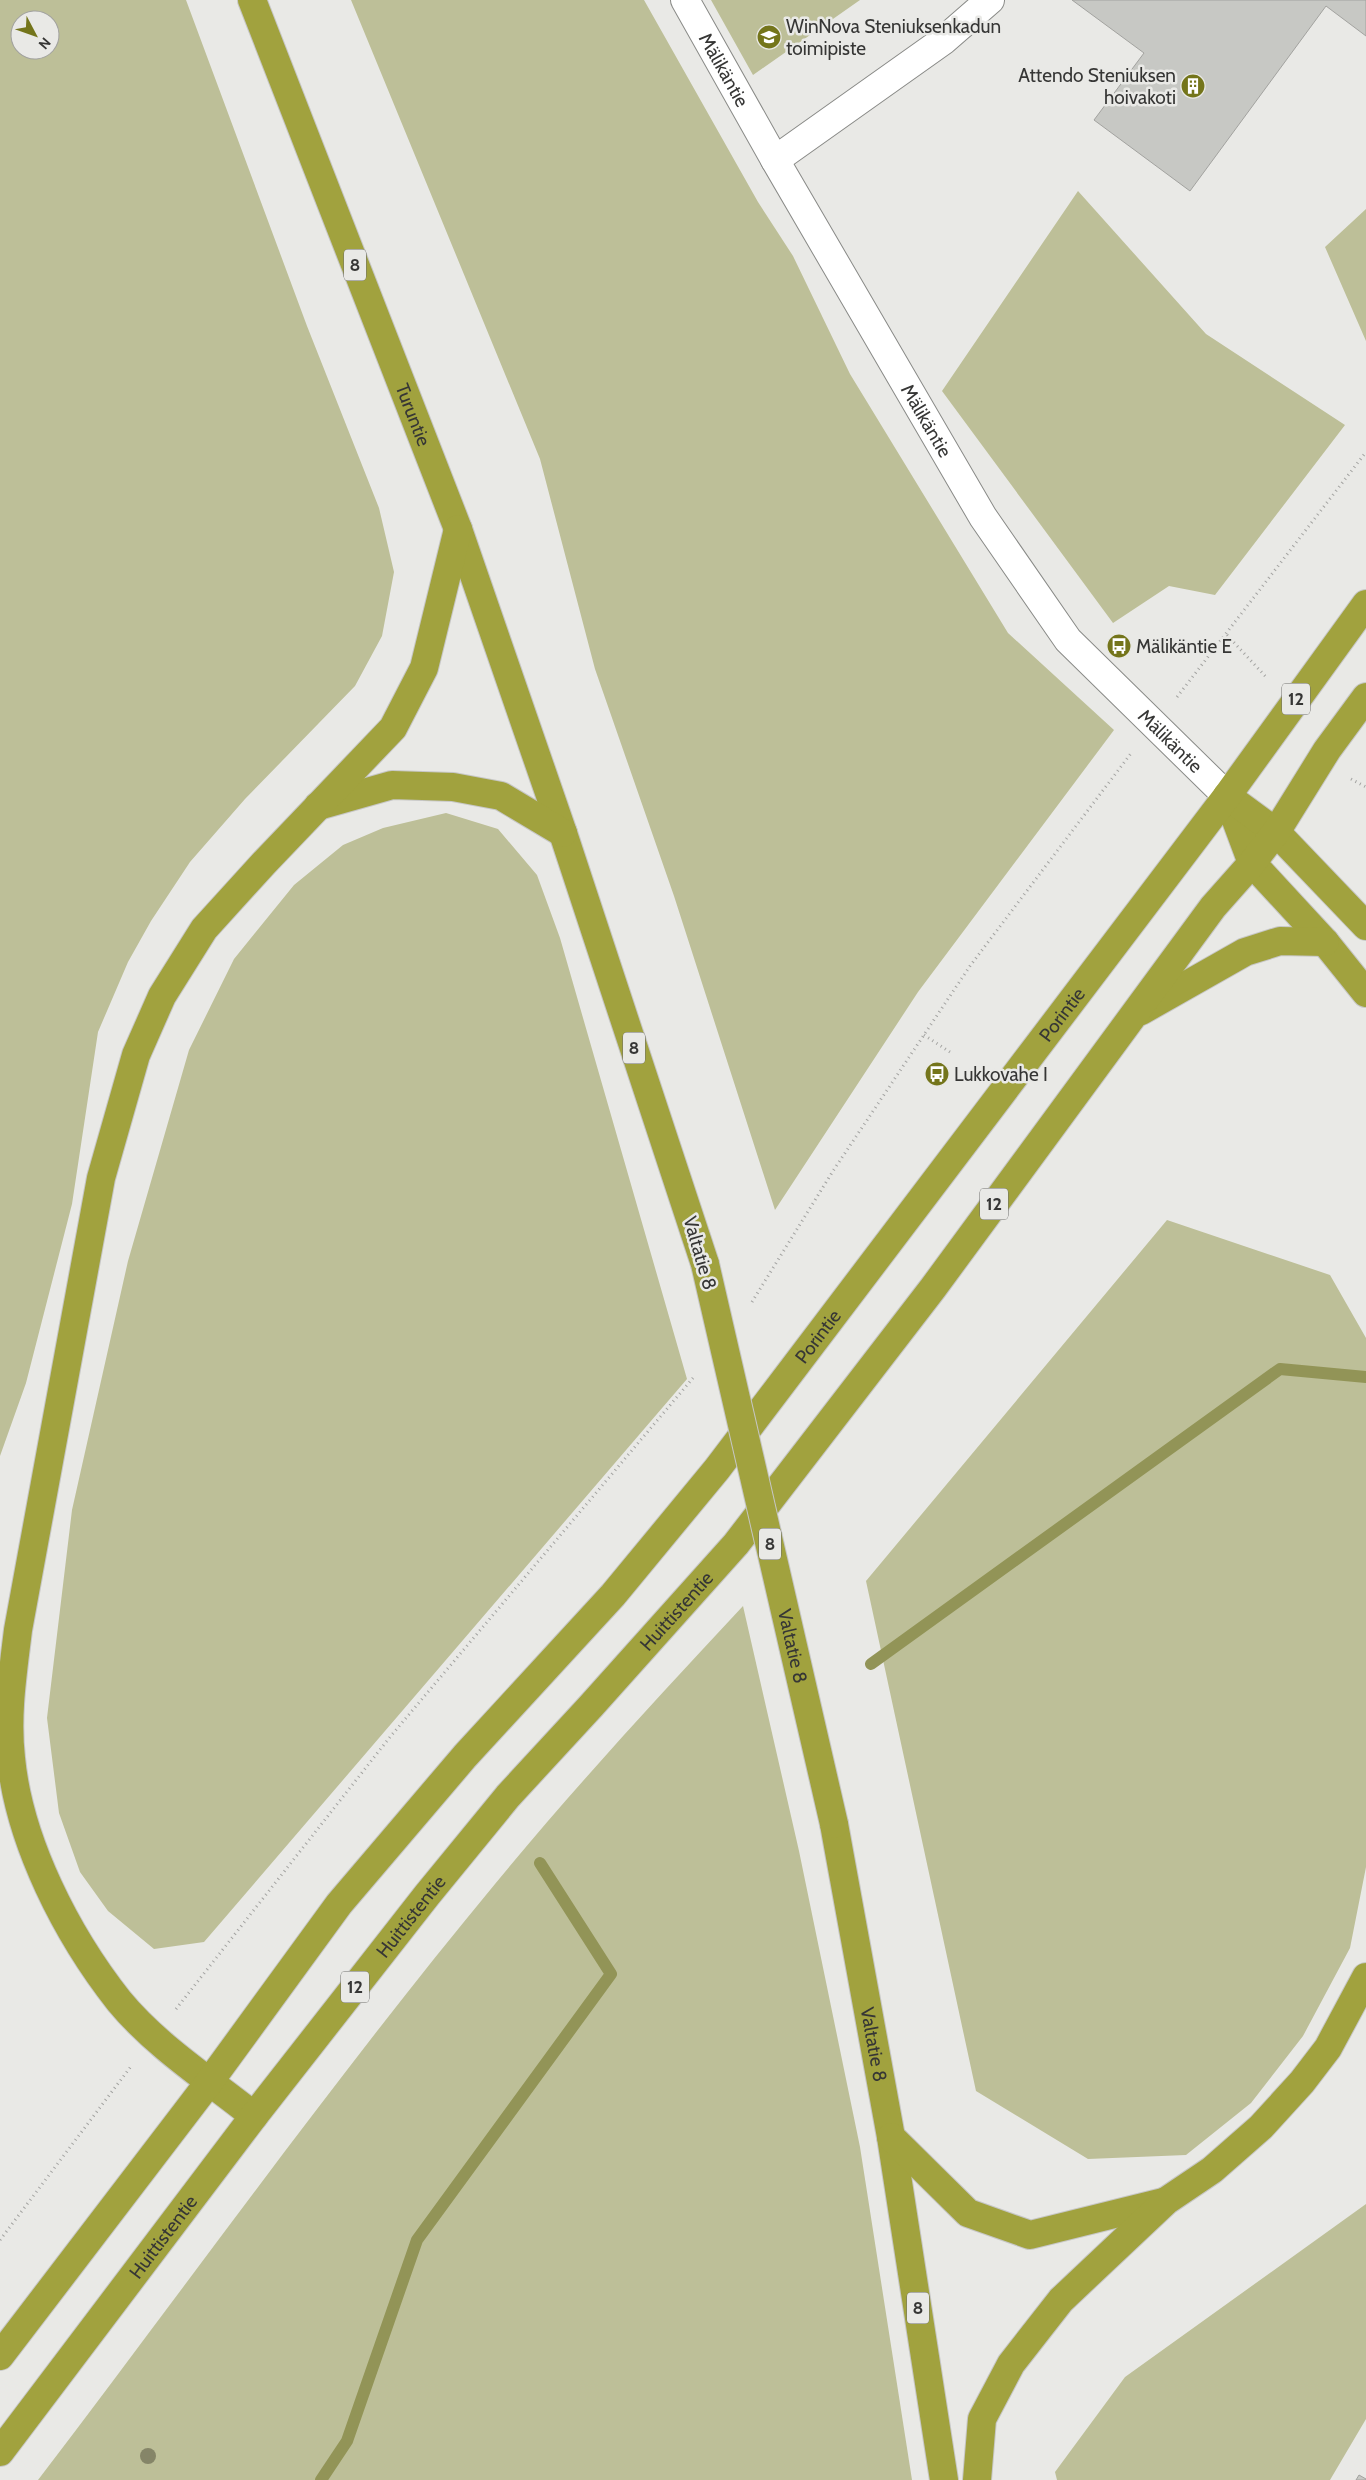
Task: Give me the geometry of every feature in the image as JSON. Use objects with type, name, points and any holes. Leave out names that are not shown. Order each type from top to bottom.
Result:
[{"type":"highway","name":"Turuntie","points":[[252,0],[458,529],[563,833]]},
{"type":"highway","points":[[254,2116],[154,2036],[119,2001],[60,1912],[26,1831],[11,1758],[10,1698],[18,1630],[101,1178],[136,1055],[162,996],[204,929],[316,806],[392,728],[424,668],[458,529]]},
{"type":"highway","name":"Porintie","points":[[210,2081],[339,1904],[465,1756],[613,1595],[717,1469],[1226,796],[1366,604]]},
{"type":"highway","name":"12","points":[[1129,1018],[1213,907],[1252,863],[1276,832],[1327,750],[1366,697]]},
{"type":"highway","points":[[316,806],[392,785],[453,786],[501,796],[563,833]]},
{"type":"highway","points":[[1226,796],[1276,832],[1366,926]]},
{"type":"highway","points":[[1226,796],[1252,863],[1325,942],[1366,993]]},
{"type":"highway","name":"Valtatie 8","points":[[563,833],[705,1264],[834,1824],[891,2137],[944,2480]]},
{"type":"highway","points":[[1129,1018],[1245,952],[1280,941],[1325,942]]},
{"type":"highway","name":"Huittistentie","points":[[0,2452],[254,2116],[427,1895],[508,1796],[736,1544],[933,1288],[1129,1018]]},
{"type":"highway","points":[[977,2480],[982,2419],[1012,2364],[1061,2300],[1166,2201],[1212,2170],[1261,2127],[1302,2082],[1328,2048],[1366,1977]]},
{"type":"highway","name":"12","points":[[0,2356],[210,2081]]},
{"type":"highway","points":[[891,2137],[968,2213],[1030,2235],[1166,2201]]},
{"type":"street","name":"Mälikäntie","points":[[685,0],[775,160],[983,517],[1068,640],[1226,796]]},
{"type":"street","points":[[775,160],[944,40],[990,0]]},
{"type":"path","points":[[749,1307],[833,1171],[970,966],[1153,725],[1227,635],[1366,452]]},
{"type":"path","points":[[924,1035],[953,1054]]},
{"type":"path","points":[[0,2240],[154,2036],[390,1737],[694,1377]]},
{"type":"green space","points":[[0,0],[186,0],[307,326],[379,508],[394,572],[382,636],[355,686],[245,799],[190,862],[151,921],[128,962],[98,1032],[72,1204],[26,1383],[0,1456]]},
{"type":"green space","points":[[351,0],[644,0],[758,202],[793,256],[850,374],[1008,633],[1114,730],[918,992],[775,1210],[674,896],[595,669],[540,459]]},
{"type":"green space","name":"WinNova Steniuksenkadun toimipiste","points":[[711,0],[860,0],[753,75]]},
{"type":"green space","points":[[1078,191],[1206,334],[1345,425],[1215,595],[1169,586],[1113,623],[942,391]]},
{"type":"green space","points":[[1366,209],[1366,341],[1325,247]]},
{"type":"green space","points":[[446,813],[498,829],[537,875],[560,938],[687,1379],[204,1942],[154,1949],[108,1911],[80,1872],[59,1813],[47,1718],[72,1510],[128,1261],[189,1050],[234,959],[294,885],[343,845],[383,828]]},
{"type":"green space","points":[[1167,1220],[1330,1275],[1366,1338],[1366,1867],[1350,1948],[1303,2036],[1251,2103],[1186,2155],[1088,2159],[976,2091],[866,1581]]},
{"type":"green space","points":[[743,1606],[799,1851],[860,2147],[912,2480],[38,2480],[320,2105],[436,1957],[525,1848],[586,1778]]},
{"type":"green space","points":[[1366,2204],[1366,2419],[1330,2480],[1057,2480],[1055,2472],[1125,2377]]},
{"type":"building","name":"Attendo Steniuksen hoivakoti","points":[[1072,0],[1366,0],[1366,36],[1326,6],[1190,191],[1094,120],[1144,53]]},
{"type":"building","points":[[1359,2475],[1366,2479],[1366,2480],[1356,2480]]},
{"type":"waterway","points":[[871,1664],[1280,1369],[1366,1377]]},
{"type":"waterway","points":[[321,2480],[347,2441],[417,2240],[611,1974],[540,1863]]},
{"type":"place","name":"WinNova Steniuksenkadun toimipiste","points":[[769,37]]},
{"type":"place","name":"Attendo Steniuksen hoivakoti","points":[[1193,86]]},
{"type":"place","name":"Mälikäntie E","points":[[1119,646]]},
{"type":"place","name":"Lukkovahe I","points":[[937,1074]]}]
